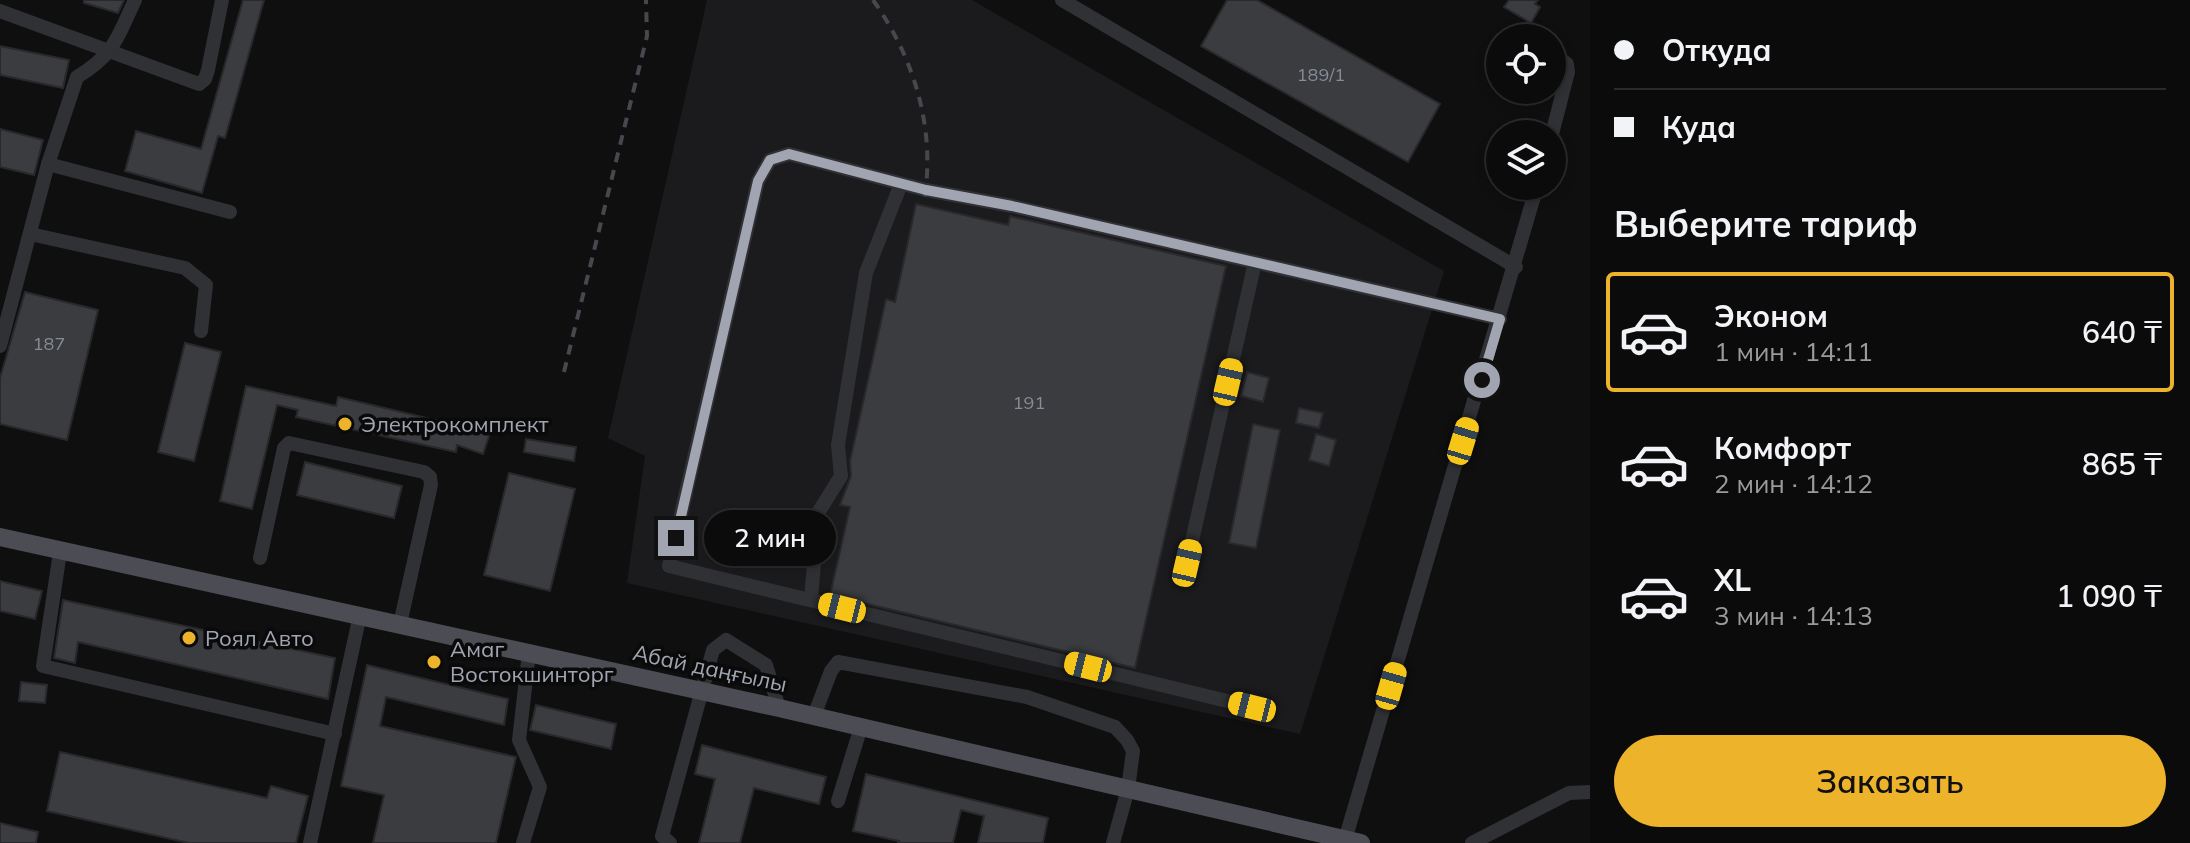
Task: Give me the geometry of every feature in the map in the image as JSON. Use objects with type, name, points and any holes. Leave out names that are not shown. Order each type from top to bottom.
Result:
[{"type":"main road","name":"Абай даңғылы","points":[[0,537],[814,716],[1128,789],[1307,837],[1353,841]]},
{"type":"street","points":[[0,346],[48,164],[77,77],[109,53],[135,0]]},
{"type":"street","points":[[0,11],[199,84],[208,70],[222,0]]},
{"type":"street","points":[[1062,0],[1516,267]]},
{"type":"street","points":[[1092,0],[1092,17]]},
{"type":"street","points":[[1252,707],[669,566],[758,181],[770,160],[789,154],[901,184],[1012,206],[1500,319]]},
{"type":"street","points":[[48,164],[230,212]]},
{"type":"street","points":[[811,600],[818,513],[841,476],[838,445],[866,273],[901,184]]},
{"type":"street","points":[[1353,841],[1533,200]]},
{"type":"street","points":[[30,234],[185,268],[206,285],[201,331]]},
{"type":"street","points":[[1187,563],[1255,262]]},
{"type":"street","points":[[260,558],[284,448],[289,443],[424,472],[430,477],[431,485],[400,624]]},
{"type":"street","points":[[60,552],[43,666],[335,734]]},
{"type":"street","points":[[310,843],[360,615]]},
{"type":"street","points":[[670,843],[662,836],[713,650],[726,640],[766,665],[779,708]]},
{"type":"street","points":[[523,843],[540,787],[519,740],[529,653]]},
{"type":"street","points":[[814,716],[831,671],[838,662],[1027,697],[1115,727],[1133,751],[1128,789],[1113,843]]},
{"type":"street","points":[[838,801],[861,727]]},
{"type":"street","points":[[1472,843],[1569,793],[1590,792]]},
{"type":"shaded area","points":[[707,0],[972,0],[1444,271],[1300,734],[627,583],[645,456],[608,438]]},
{"type":"building","points":[[84,0],[124,0],[118,13],[84,3]]},
{"type":"building","points":[[243,0],[264,0],[225,138],[218,136],[202,193],[125,171],[136,131],[201,149]]},
{"type":"building","points":[[1227,0],[1257,0],[1440,104],[1408,162],[1201,46]]},
{"type":"building","points":[[1509,0],[1538,0],[1535,4],[1540,7],[1531,23],[1504,7]]},
{"type":"building","points":[[0,46],[69,60],[63,88],[0,75]]},
{"type":"building","points":[[0,129],[43,140],[34,175],[0,167]]},
{"type":"building","points":[[916,204],[1008,225],[1010,216],[1226,266],[1135,668],[830,595],[850,507],[840,505],[851,476],[850,461],[886,299],[895,302]]},
{"type":"building","points":[[25,292],[98,310],[67,440],[0,424],[0,378]]},
{"type":"building","points":[[185,343],[221,352],[194,461],[158,452]]},
{"type":"building","points":[[1247,372],[1269,378],[1263,402],[1241,396]]},
{"type":"building","points":[[246,386],[336,406],[338,397],[490,433],[483,454],[457,445],[456,452],[296,417],[298,410],[277,405],[252,509],[220,501]]},
{"type":"building","points":[[1299,408],[1323,413],[1319,428],[1296,423]]},
{"type":"building","points":[[1253,424],[1280,430],[1256,548],[1229,543]]},
{"type":"building","points":[[1316,434],[1336,440],[1329,466],[1309,460]]},
{"type":"building","points":[[526,439],[576,447],[574,461],[524,452]]},
{"type":"building","points":[[305,462],[402,486],[394,518],[297,495]]},
{"type":"building","points":[[509,473],[575,489],[550,591],[484,575]]},
{"type":"building","points":[[0,581],[42,591],[35,619],[0,611]]},
{"type":"building","points":[[63,600],[335,658],[328,699],[78,642],[75,663],[54,658]]},
{"type":"building","points":[[367,665],[508,699],[504,725],[386,697],[380,726],[516,757],[496,843],[373,843],[384,795],[341,786]]},
{"type":"building","points":[[21,682],[47,685],[45,703],[19,701]]},
{"type":"building","points":[[536,705],[616,724],[611,749],[530,730]]},
{"type":"building","points":[[702,745],[826,777],[819,804],[754,788],[740,843],[699,843],[715,779],[695,774]]},
{"type":"building","points":[[60,752],[267,798],[271,786],[308,796],[296,843],[189,843],[47,811]]},
{"type":"building","points":[[866,774],[1048,818],[1043,843],[978,843],[984,816],[961,810],[953,843],[898,843],[853,831]]},
{"type":"building","points":[[0,823],[38,832],[36,843],[0,843]]},
{"type":"railway","points":[[564,372],[647,36],[646,0]]},
{"type":"railway","points":[[873,0],[900,46],[919,96],[927,148],[924,202]]},
{"type":"place","name":"Электрокомплект","points":[[345,424]]},
{"type":"place","name":"Роял Авто","points":[[189,638]]},
{"type":"place","name":"Амаг Востокшинторг","points":[[434,662]]},
{"type":"route","points":[[676,538],[758,181],[770,160],[789,154],[926,190],[1012,206],[1500,319],[1482,380]]}]
